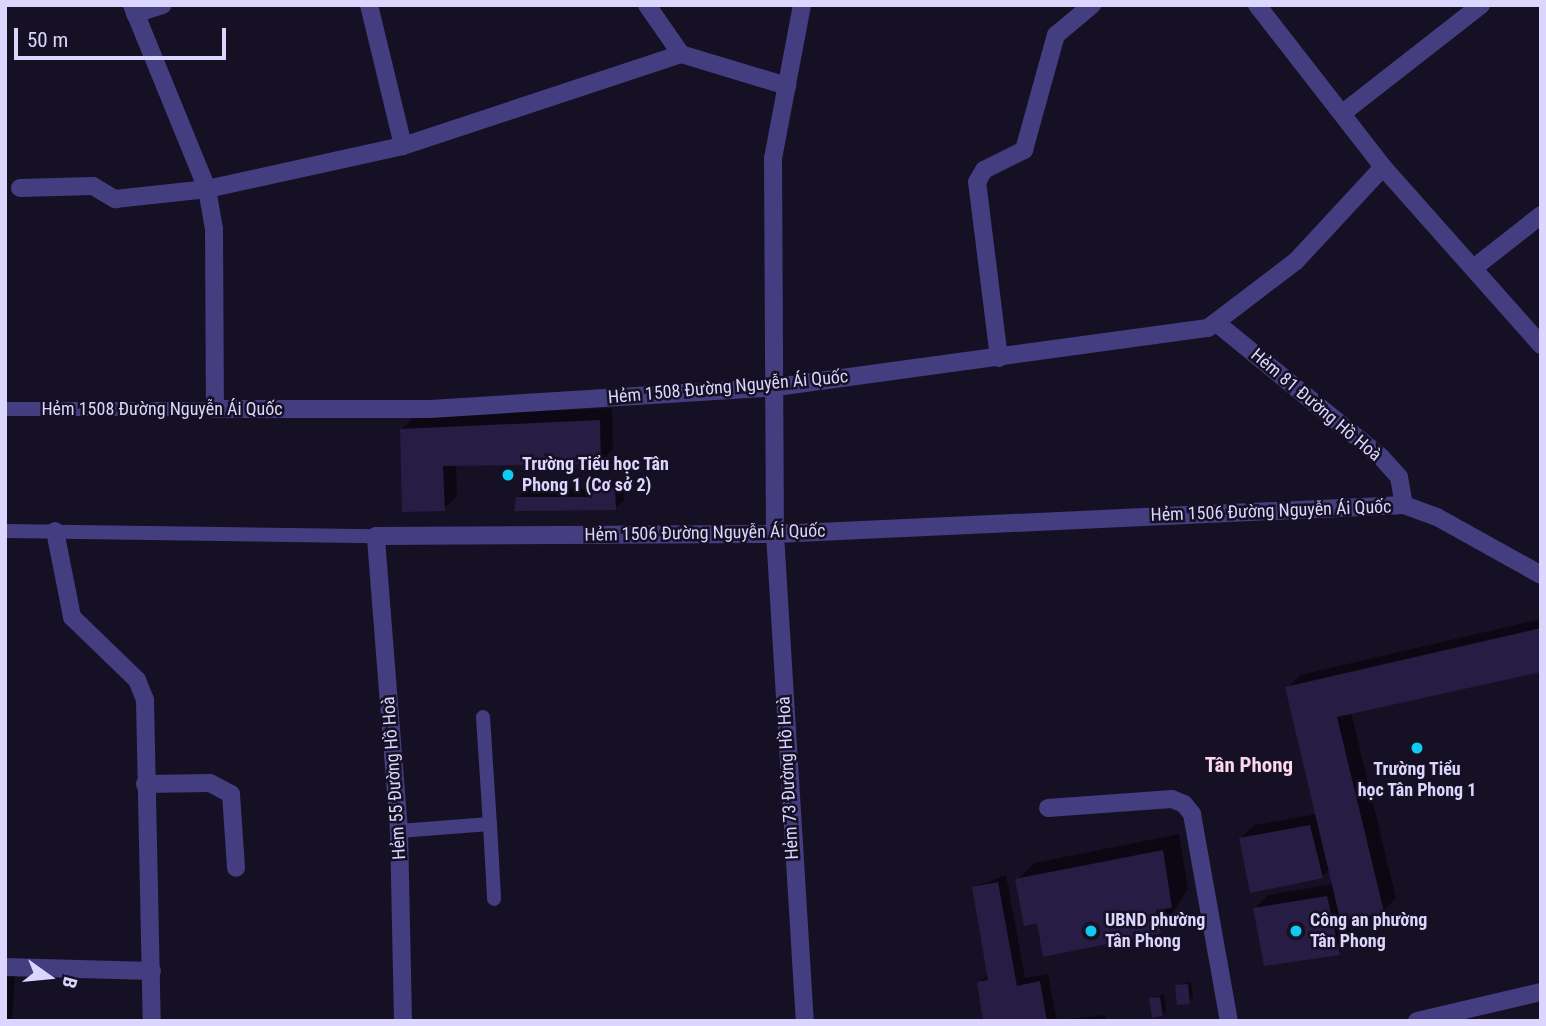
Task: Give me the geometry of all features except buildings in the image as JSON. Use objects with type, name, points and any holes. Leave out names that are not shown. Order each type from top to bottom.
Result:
[{"type":"street","points":[[163,5],[133,10],[207,190],[214,229],[215,409]]},
{"type":"street","points":[[369,5],[403,146]]},
{"type":"street","points":[[647,5],[681,54]]},
{"type":"street","name":"Hẻm 73 Đường Hồ Hoà","points":[[802,5],[773,158],[775,534],[805,1021]]},
{"type":"street","points":[[999,358],[979,174],[1024,150],[1056,35],[1093,5]]},
{"type":"street","points":[[1257,5],[1344,112],[1383,167],[1475,267],[1541,345]]},
{"type":"street","points":[[1344,112],[1481,5]]},
{"type":"street","points":[[20,188],[93,186],[116,199],[207,190],[403,146],[681,54],[787,86]]},
{"type":"street","points":[[1219,325],[1296,261],[1383,167]]},
{"type":"street","points":[[1475,267],[1541,215]]},
{"type":"street","name":"Hẻm 1508 Đường Nguyễn Ái Quốc","points":[[215,409],[430,409],[776,387],[999,358],[1219,325]]},
{"type":"street","name":"Hẻm 81 Đường Hồ Hoà","points":[[1219,325],[1381,457],[1399,477],[1404,505]]},
{"type":"street","points":[[1404,505],[1541,575]]},
{"type":"street","name":"Hẻm 1506 Đường Nguyễn Ái Quốc","points":[[376,536],[775,534],[1404,505]]},
{"type":"street","points":[[55,531],[72,617],[142,689],[152,1021]]},
{"type":"street","name":"Hẻm 55 Đường Hồ Hoà","points":[[376,536],[399,831],[403,1021]]},
{"type":"street","points":[[145,785],[223,787],[231,794],[236,868]]},
{"type":"street","points":[[1048,808],[1172,799],[1184,804],[1192,814],[1229,1021]]},
{"type":"street","points":[[5,967],[152,971]]},
{"type":"street","points":[[1418,1021],[1541,992]]},
{"type":"lane","name":"Hẻm 1508 Đường Nguyễn Ái Quốc","points":[[5,409],[215,409]]},
{"type":"lane","name":"Hẻm 1506 Đường Nguyễn Ái Quốc","points":[[5,531],[376,536]]},
{"type":"lane","points":[[483,717],[494,899]]},
{"type":"lane","points":[[399,831],[490,824]]},
{"type":"place","name":"Trường Tiểu học Tân Phong 1 (Cơ sở 2)","points":[[508,475]]},
{"type":"place","name":"Trường Tiểu học Tân Phong 1","points":[[1417,748]]},
{"type":"place","name":"UBND phường Tân Phong","points":[[1091,931]]},
{"type":"place","name":"Công an phường Tân Phong","points":[[1296,931]]},
{"type":"district","name":"Tân Phong","points":[[1249,765]]}]
